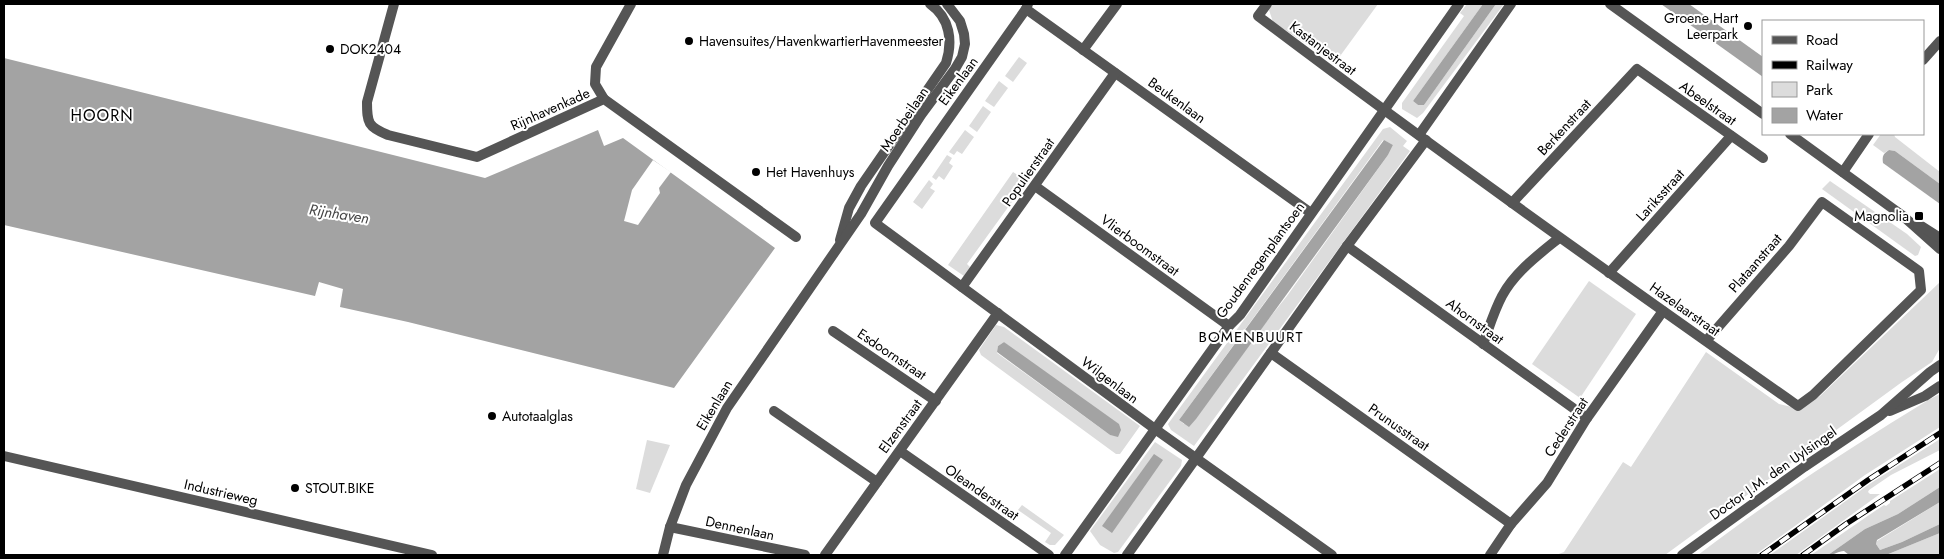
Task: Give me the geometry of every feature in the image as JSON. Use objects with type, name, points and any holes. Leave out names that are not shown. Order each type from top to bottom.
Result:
[{"type":"street","name":"Rijnhavenkade","points":[[394,4],[367,102],[367,117],[370,126],[388,135],[477,157],[604,100],[796,237]]},
{"type":"street","points":[[604,100],[595,84],[596,67],[631,4]]},
{"type":"street","name":"Moerbeilaan","points":[[838,245],[848,208],[946,63],[950,50],[950,34],[939,10],[930,4]]},
{"type":"street","name":"Moerbeilaan","points":[[815,283],[838,245],[861,214],[888,166],[921,115],[962,57],[965,44],[964,34],[960,21],[947,4]]},
{"type":"street","points":[[1083,50],[1118,4]]},
{"type":"street","name":"Kastanjestraat","points":[[1267,4],[1258,16],[1384,111]]},
{"type":"street","name":"Goudenregenplantsoen","points":[[1064,555],[1229,326],[1240,315],[1459,4]]},
{"type":"street","points":[[1127,555],[1423,138],[1511,4]]},
{"type":"street","points":[[1610,4],[1762,113]]},
{"type":"street","name":"Beukenlaan","points":[[1027,7],[1083,50],[1312,213]]},
{"type":"street","name":"Eikenlaan","points":[[875,223],[1027,7]]},
{"type":"street","points":[[1924,59],[1940,41]]},
{"type":"street","name":"Abeelstraat","points":[[1637,69],[1763,158]]},
{"type":"street","name":"Berkenstraat","points":[[1512,203],[1637,69]]},
{"type":"street","name":"Populierstraat","points":[[962,287],[1115,73]]},
{"type":"street","name":"Hazelaarstraat","points":[[1384,111],[1559,238],[1798,406],[1813,395],[1921,290],[1920,271],[1822,202]]},
{"type":"street","points":[[1791,135],[1903,216],[1940,238]]},
{"type":"street","points":[[1843,172],[1868,135]]},
{"type":"street","name":"Lariksstraat","points":[[1609,273],[1731,136]]},
{"type":"street","name":"Vlierboomstraat","points":[[1034,186],[1229,326]]},
{"type":"street","name":"Plataanstraat","points":[[1706,341],[1789,246],[1822,202]]},
{"type":"street","points":[[1903,216],[1940,250]]},
{"type":"street","name":"Wilgenlaan","points":[[875,223],[1154,430],[1197,458],[1332,555]]},
{"type":"street","points":[[1483,344],[1502,297],[1514,278],[1534,257],[1559,238]]},
{"type":"street","name":"Ahornstraat","points":[[1347,246],[1587,418]]},
{"type":"street","name":"Eikenlaan","points":[[663,555],[670,527],[686,485],[727,408],[815,283]]},
{"type":"street","name":"Cederstraat","points":[[1490,555],[1511,524],[1547,483],[1587,418],[1663,311]]},
{"type":"street","name":"Elzenstraat","points":[[825,555],[998,313]]},
{"type":"street","name":"Esdoornstraat","points":[[832,331],[936,400]]},
{"type":"street","name":"Prunusstraat","points":[[1271,353],[1511,524]]},
{"type":"street","name":"Doctor J.M. den Uylsingel","points":[[1682,555],[1804,467],[1881,415],[1940,365]]},
{"type":"street","name":"Doctor J.M. den Uylsingel","points":[[1881,415],[1925,396],[1940,386]]},
{"type":"street","points":[[774,411],[877,482]]},
{"type":"street","name":"Oleanderstraat","points":[[900,451],[1049,555]]},
{"type":"street","name":"Industrieweg","points":[[4,456],[432,555]]},
{"type":"street","name":"Dennenlaan","points":[[670,527],[805,555]]},
{"type":"green space","points":[[1273,4],[1378,4],[1335,63],[1273,22],[1269,10]]},
{"type":"green space","points":[[1467,4],[1483,4],[1413,101],[1418,105],[1424,105],[1496,4],[1504,4],[1423,113],[1417,118],[1402,109],[1402,103],[1464,16],[1460,13]]},
{"type":"green space","points":[[1019,57],[1027,63],[1013,82],[1005,76]]},
{"type":"green space","points":[[999,81],[1008,88],[994,107],[985,101]]},
{"type":"green space","points":[[983,106],[991,112],[977,132],[969,126]]},
{"type":"green space","points":[[1390,127],[1407,141],[1403,146],[1410,151],[1194,446],[1171,430],[1168,424],[1383,129]],"holes":[[[1383,140],[1393,145],[1388,155],[1287,296],[1184,424],[1179,420]]]},
{"type":"green space","points":[[965,130],[974,137],[962,154],[957,151],[954,155],[949,152]]},
{"type":"green space","points":[[1880,135],[1894,135],[1940,172],[1940,184],[1895,151],[1889,150],[1884,153],[1873,145]]},
{"type":"green space","points":[[947,155],[952,158],[949,163],[953,166],[944,180],[939,176],[936,180],[932,177]]},
{"type":"green space","points":[[1013,172],[1027,181],[967,264],[970,267],[964,276],[948,265]]},
{"type":"green space","points":[[929,180],[933,184],[930,188],[935,191],[922,209],[913,202]]},
{"type":"green space","points":[[1830,181],[1907,234],[1921,247],[1918,255],[1915,256],[1822,189]]},
{"type":"green space","points":[[1589,281],[1636,314],[1580,398],[1532,364]]},
{"type":"green space","points":[[1939,283],[1940,348],[1932,362],[1665,555],[1556,555],[1564,552],[1623,462],[1631,467],[1706,352],[1779,404],[1796,408],[1820,396]]},
{"type":"green space","points":[[996,325],[1004,327],[1140,426],[1120,454],[1116,454],[981,355],[979,350]],"holes":[[[1004,342],[1118,436],[1110,435],[997,353],[998,346]]]},
{"type":"green space","points":[[1940,394],[1940,427],[1865,475],[1755,555],[1698,555],[1754,513],[1812,474],[1900,417]]},
{"type":"green space","points":[[1940,439],[1940,450],[1891,475],[1869,490],[1870,494],[1880,494],[1796,555],[1770,555],[1871,483]]},
{"type":"green space","points":[[647,440],[670,445],[650,493],[636,489]]},
{"type":"green space","points":[[1155,442],[1182,460],[1181,466],[1118,552],[1114,553],[1100,545],[1090,531]]},
{"type":"green space","points":[[1940,469],[1940,487],[1898,514],[1865,529],[1828,555],[1811,555],[1884,505],[1886,506],[1890,501]]},
{"type":"green space","points":[[1940,502],[1940,524],[1880,550],[1876,544],[1877,541]]},
{"type":"green space","points":[[1022,505],[1064,535],[1055,545],[1045,542],[1051,533],[1018,510]]},
{"type":"green space","points":[[1940,533],[1940,555],[1886,555]]},
{"type":"water","points":[[1483,4],[1496,4],[1424,105],[1418,105],[1413,101]]},
{"type":"water","points":[[1661,4],[1689,4],[1762,56],[1762,76]]},
{"type":"water","name":"Rijnhaven","points":[[4,58],[485,178],[598,130],[604,146],[623,138],[775,248],[674,388],[340,307],[343,289],[319,282],[315,296],[4,225]]},
{"type":"water","points":[[1384,140],[1393,145],[1388,155],[1196,419],[1189,427],[1179,420]]},
{"type":"water","points":[[1889,150],[1895,151],[1940,184],[1940,204],[1883,163],[1883,155]]},
{"type":"water","points":[[1004,342],[1119,424],[1121,430],[1118,437],[1110,435],[997,352],[998,346]]},
{"type":"water","points":[[1154,454],[1163,460],[1112,533],[1102,526]]},
{"type":"water","points":[[1940,487],[1940,502],[1877,540],[1876,544],[1880,550],[1940,524],[1940,533],[1886,555],[1849,555],[1844,551],[1828,555],[1865,529],[1898,514]]},
{"type":"pier","points":[[653,160],[671,172],[659,188],[660,193],[638,225],[624,221],[632,190]]},
{"type":"railway","points":[[1762,555],[1868,480],[1940,433]]},
{"type":"railway","points":[[1803,555],[1846,524],[1940,463]]},
{"type":"place","name":"Groene Hart Leerpark","points":[[1748,26]]},
{"type":"place","name":"Havensuites/HavenkwartierHavenmeester","points":[[689,41]]},
{"type":"place","name":"DOK2404","points":[[330,49]]},
{"type":"place","name":"Het Havenhuys","points":[[756,172]]},
{"type":"place","name":"Magnolia","points":[[1919,216]]},
{"type":"place","name":"Autotaalglas","points":[[492,416]]},
{"type":"place","name":"STOUT.BIKE","points":[[295,488]]},
{"type":"district","name":"HOORN","points":[[102,115]]},
{"type":"district","name":"BOMENBUURT","points":[[1251,337]]}]
